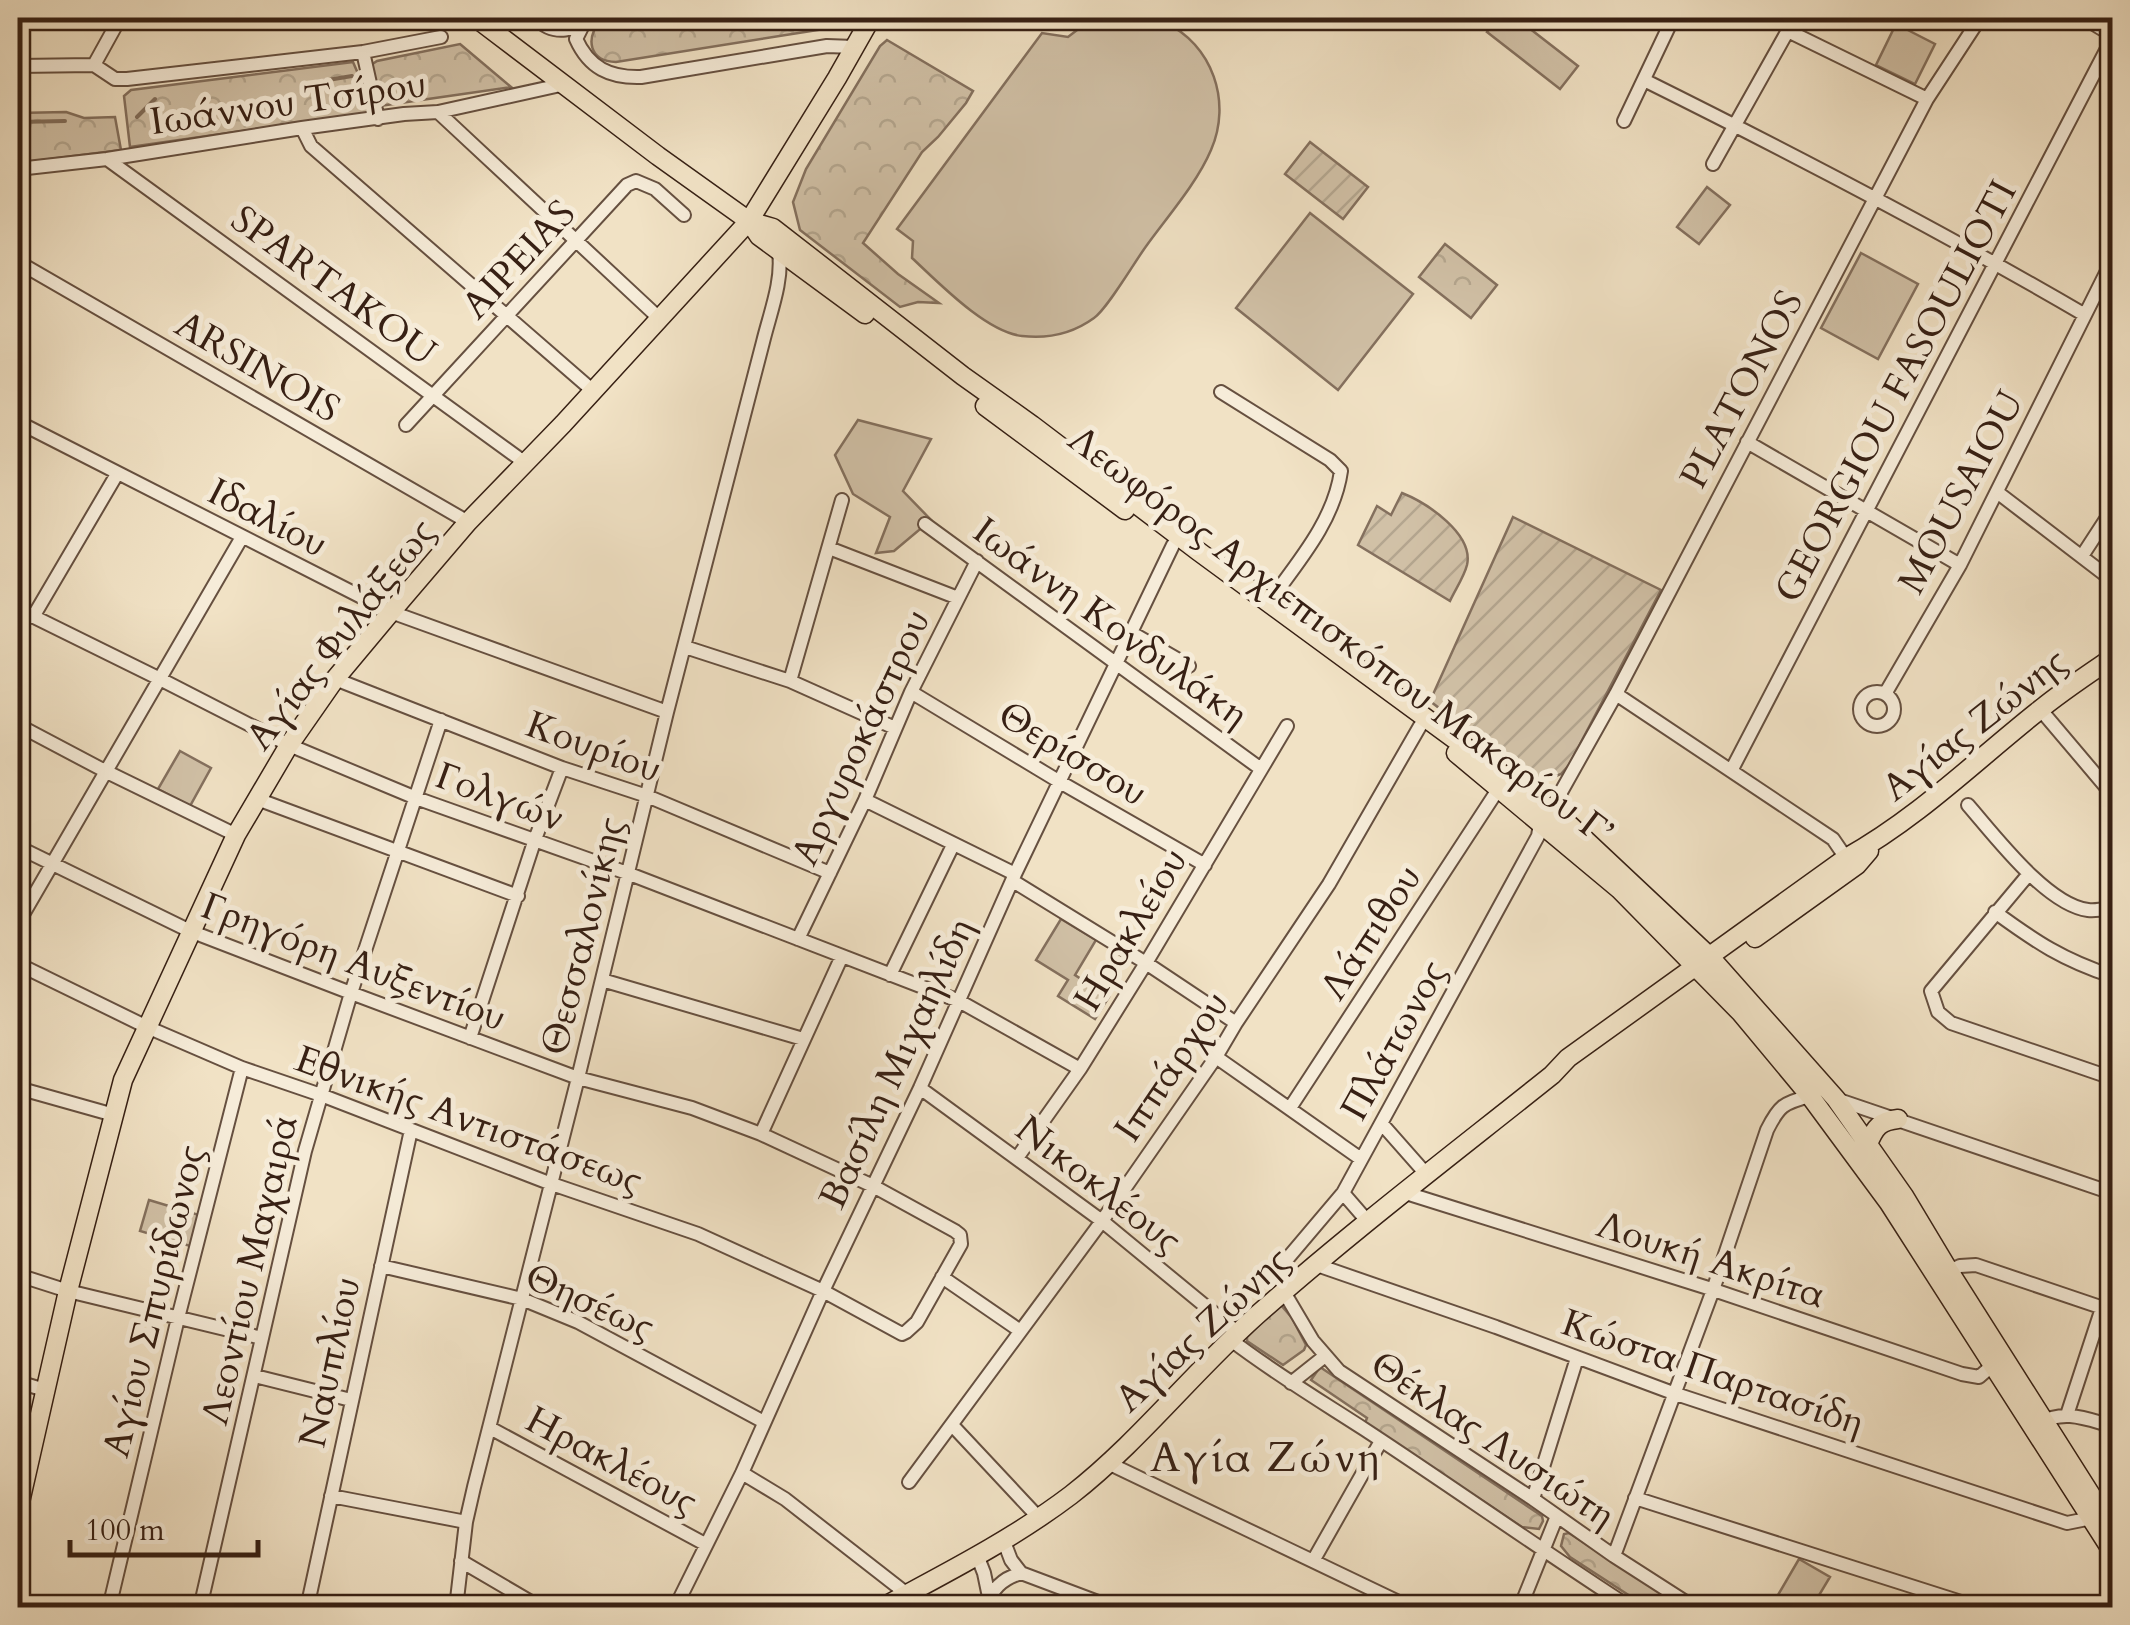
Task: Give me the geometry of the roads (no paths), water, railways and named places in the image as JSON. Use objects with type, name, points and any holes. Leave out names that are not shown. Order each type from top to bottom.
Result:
[{"type":"main road","name":"Λεωφόρος Αρχιεπισκόπου Μακαρίου Γ’","points":[[476,18],[658,156],[750,221],[773,228],[1173,546],[1420,726],[1499,788],[1706,965],[1889,1203],[1994,1364],[2112,1528]]},
{"type":"main road","name":"Αγίας Φυλάξεως","points":[[18,1511],[68,1291],[123,1080],[236,834],[289,745],[335,680],[391,612],[468,522],[750,221],[870,18]]},
{"type":"main road","name":"Λεωφόρος Αρχιεπισκόπου Μακαρίου Γ’","points":[[750,221],[759,236],[779,252],[1269,602],[1562,818],[1836,1099],[1904,1196],[2112,1551]]},
{"type":"main road","name":"Αγίας Ζώνης","points":[[1706,965],[1846,858],[1876,841],[1949,787],[2040,709],[2112,658]]},
{"type":"main road","name":"Αγίας Ζώνης","points":[[882,1608],[1038,1518],[1108,1462],[1284,1292],[1568,1058],[1858,865],[1876,841]]},
{"type":"main road","points":[[1868,1144],[1878,1124],[1898,1119]]},
{"type":"street","points":[[94,64],[120,18]]},
{"type":"street","points":[[536,18],[553,29],[566,30],[597,18]]},
{"type":"street","points":[[1624,121],[1673,18]]},
{"type":"street","points":[[1713,164],[1795,18]]},
{"type":"street","name":"PLATONOS","points":[[1561,792],[1927,99],[1980,18]]},
{"type":"street","points":[[2084,18],[2112,37]]},
{"type":"street","points":[[583,25],[576,39],[582,54],[619,78],[641,78],[827,46],[854,47]]},
{"type":"street","points":[[1788,31],[1927,99]]},
{"type":"street","points":[[18,66],[94,64],[115,79],[128,79],[363,52],[441,36]]},
{"type":"street","name":"GEORGIOU FASOULIOTI","points":[[1731,771],[2112,37]]},
{"type":"street","points":[[363,52],[378,119]]},
{"type":"street","points":[[1644,80],[1996,263],[2084,315]]},
{"type":"street","name":"Ιωάννου Τσίρου","points":[[18,170],[438,112],[565,84]]},
{"type":"street","points":[[438,112],[660,319]]},
{"type":"street","points":[[302,128],[311,146],[592,390]]},
{"type":"street","name":"SPARTAKOU","points":[[107,159],[524,462]]},
{"type":"street","name":"AIPEIAS","points":[[406,425],[627,186],[636,181],[655,189],[684,215]]},
{"type":"street","name":"Θεσσαλονίκης","points":[[456,1608],[466,1522],[626,873],[778,281],[779,252]]},
{"type":"street","name":"MOUSAIOU","points":[[1885,694],[1960,564],[2112,260]]},
{"type":"street","name":"ARSINOIS","points":[[18,262],[468,522]]},
{"type":"street","points":[[778,281],[806,271]]},
{"type":"street","points":[[1220,392],[1330,460],[1341,471],[1339,485],[1314,540],[1269,602]]},
{"type":"street","name":"Ιδαλίου","points":[[18,422],[391,612],[667,712]]},
{"type":"street","points":[[1746,442],[1960,564]]},
{"type":"street","points":[[33,617],[118,474]]},
{"type":"street","points":[[1997,492],[2112,580]]},
{"type":"street","points":[[790,681],[842,500]]},
{"type":"street","points":[[2082,556],[2112,510]]},
{"type":"street","name":"Ιωάννη Κονδυλάκη","points":[[925,524],[1260,770]]},
{"type":"street","points":[[18,923],[242,538]]},
{"type":"street","name":"Βασίλη Μιχαηλίδη","points":[[676,1608],[1014,878],[1173,546]]},
{"type":"street","points":[[829,548],[958,598]]},
{"type":"street","name":"Αργυροκάστρου","points":[[798,939],[977,561]]},
{"type":"street","name":"Γολγών","points":[[18,608],[289,745],[416,798],[626,873],[958,1000],[1080,1068]]},
{"type":"street","points":[[1130,632],[1189,666]]},
{"type":"street","points":[[686,647],[790,681],[895,728]]},
{"type":"street","name":"Κουρίου","points":[[335,680],[562,768],[647,796],[830,873]]},
{"type":"street","name":"Θερίσσου","points":[[912,692],[1204,865]]},
{"type":"street","points":[[1616,694],[1834,838],[1846,858]]},
{"type":"street","points":[[2040,709],[2112,794]]},
{"type":"street","name":"Λεοντίου Μαχαιρά","points":[[200,1608],[321,1095],[441,720]]},
{"type":"street","points":[[18,725],[236,834]]},
{"type":"street","name":"Ηρακλείου","points":[[1018,1158],[1146,963],[1287,726]]},
{"type":"street","name":"Ιππάρχου","points":[[909,1482],[1102,1220],[1216,1057],[1329,884],[1420,726]]},
{"type":"street","points":[[470,1038],[562,768]]},
{"type":"street","name":"Λάπιθου","points":[[1290,1108],[1499,788]]},
{"type":"street","points":[[1536,798],[1561,792],[1562,818]]},
{"type":"street","points":[[257,799],[518,896]]},
{"type":"street","points":[[866,800],[1014,878],[1236,1023]]},
{"type":"street","points":[[1968,806],[2028,875],[2086,910],[2112,908]]},
{"type":"street","name":"Πλάτωνος","points":[[1277,1271],[1343,1193],[1538,836],[1540,824]]},
{"type":"street","points":[[890,975],[953,846]]},
{"type":"street","name":"Γρηγόρη Αυξεντίου","points":[[18,847],[190,931],[352,994],[578,1078],[692,1108],[761,1134],[873,1186],[960,1235],[961,1244],[942,1276]]},
{"type":"street","points":[[2028,875],[1931,991],[1938,1012],[1950,1023],[2112,1078]]},
{"type":"street","points":[[1995,912],[2076,964],[2112,976]]},
{"type":"street","points":[[761,1134],[842,956]]},
{"type":"street","name":"Εθνικής Αντιστάσεως","points":[[18,964],[242,1068],[698,1234],[824,1291],[899,1333],[916,1322],[942,1276]]},
{"type":"street","points":[[602,980],[803,1038]]},
{"type":"street","points":[[1216,1057],[1361,1159]]},
{"type":"street","name":"Αγίου Σπυρίδωνος","points":[[109,1608],[242,1068]]},
{"type":"street","points":[[18,1088],[114,1115]]},
{"type":"street","name":"Νικοκλέους","points":[[920,1088],[1102,1220],[1290,1383],[1631,1608]]},
{"type":"street","points":[[1614,1556],[1713,1290],[1766,1130],[1776,1111],[1787,1102],[1810,1096]]},
{"type":"street","points":[[1836,1099],[2112,1193]]},
{"type":"street","points":[[1382,1124],[1427,1176]]},
{"type":"street","name":"Ναυπλίου","points":[[307,1608],[411,1130]]},
{"type":"street","points":[[1343,1193],[1369,1223]]},
{"type":"street","name":"Λουκή Ακρίτα","points":[[1406,1193],[1962,1374],[1979,1377],[1994,1364]]},
{"type":"street","name":"Κώστα Παρτασίδη","points":[[1317,1265],[1673,1394],[2067,1522],[2092,1518]]},
{"type":"street","name":"Θησέως","points":[[381,1266],[522,1299],[578,1322],[764,1422]]},
{"type":"street","points":[[1948,1271],[1976,1266],[2107,1310],[2068,1415]]},
{"type":"street","points":[[18,1276],[262,1338]]},
{"type":"street","points":[[942,1276],[1019,1330]]},
{"type":"street","name":"Θέκλας Λυσιώτη","points":[[1284,1292],[1324,1356],[1339,1371],[1695,1608]]},
{"type":"street","points":[[1290,1383],[1324,1356]]},
{"type":"street","points":[[1533,1499],[1576,1358]]},
{"type":"street","points":[[255,1376],[352,1400]]},
{"type":"street","points":[[18,1382],[45,1390]]},
{"type":"street","points":[[2038,1424],[2053,1416],[2068,1415],[2112,1426]]},
{"type":"street","points":[[952,1425],[1038,1518]]},
{"type":"street","name":"Ηρακλέους","points":[[490,1428],[705,1544]]},
{"type":"street","points":[[1313,1561],[1382,1441]]},
{"type":"street","points":[[1108,1462],[1411,1608]]},
{"type":"street","points":[[742,1472],[785,1499],[907,1594]]},
{"type":"street","points":[[331,1496],[466,1522]]},
{"type":"street","points":[[1635,1498],[1980,1608]]},
{"type":"street","points":[[1520,1608],[1557,1516]]},
{"type":"street","points":[[1003,1539],[1021,1573],[1111,1607]]},
{"type":"street","points":[[976,1555],[984,1573],[987,1602]]},
{"type":"street","points":[[461,1561],[542,1608]]},
{"type":"street","points":[[987,1602],[998,1584],[1021,1573]]},
{"type":"waterway","points":[[658,26],[703,18]]},
{"type":"waterway","points":[[316,82],[352,76]]},
{"type":"waterway","points":[[137,117],[155,99]]},
{"type":"waterway","points":[[18,122],[65,121]]},
{"type":"district","name":"Αγία Ζώνη","points":[[1266,1456]]}]
